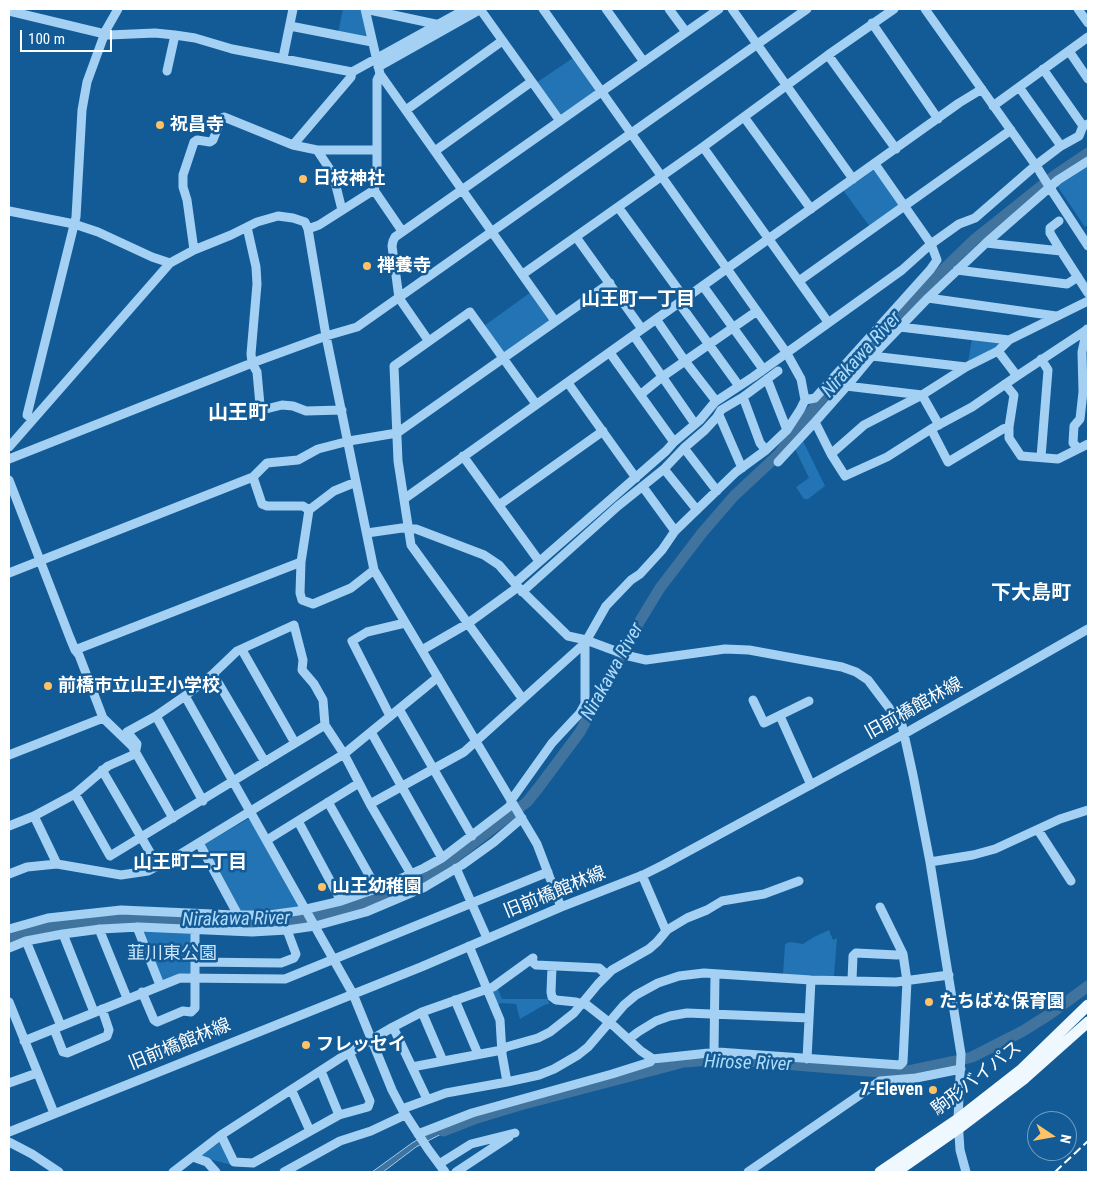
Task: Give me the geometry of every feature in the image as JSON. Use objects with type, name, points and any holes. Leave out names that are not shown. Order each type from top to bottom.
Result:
[{"type":"main road","name":"駒形バイパス","points":[[896,1172],[958,1124],[1022,1069],[1088,1005]]},
{"type":"main road","name":"駒形バイパス","points":[[880,1172],[958,1124],[1025,1078],[1088,1022]]},
{"type":"street","points":[[32,419],[28,415],[74,224],[82,110],[87,82],[105,34],[118,9]]},
{"type":"street","points":[[283,58],[293,9]]},
{"type":"street","points":[[308,229],[319,225],[374,190],[377,179],[378,67],[365,9],[440,25]]},
{"type":"street","points":[[378,67],[466,9]]},
{"type":"street","points":[[9,11],[105,34],[155,33],[175,35],[194,38],[232,49],[352,72],[378,67],[481,9],[560,122]]},
{"type":"street","points":[[370,804],[464,752],[585,642],[606,606],[651,562],[675,531],[742,468],[766,450],[786,430],[805,400],[801,379],[786,352],[543,9]]},
{"type":"street","points":[[606,9],[644,62]]},
{"type":"street","points":[[669,9],[686,32]]},
{"type":"street","points":[[428,340],[399,298],[392,241],[402,231],[719,9]]},
{"type":"street","points":[[732,9],[853,179]]},
{"type":"street","points":[[9,459],[252,364],[326,336],[357,327],[807,9]]},
{"type":"street","points":[[523,274],[894,9]]},
{"type":"street","points":[[924,9],[1038,168],[1088,246]]},
{"type":"street","points":[[1078,9],[1088,23]]},
{"type":"street","points":[[872,23],[938,119]]},
{"type":"street","points":[[290,26],[372,42]]},
{"type":"street","points":[[167,71],[175,35]]},
{"type":"street","points":[[993,106],[1088,37]]},
{"type":"street","points":[[406,110],[502,41]]},
{"type":"street","points":[[1069,51],[1088,79]]},
{"type":"street","points":[[828,55],[896,149]]},
{"type":"street","points":[[378,67],[491,232],[555,321]]},
{"type":"street","points":[[519,587],[539,561],[636,478],[695,424],[716,401],[763,370],[902,270],[931,244],[959,224],[975,218],[1038,168],[1061,146],[1079,136],[1086,125],[1043,69]]},
{"type":"street","points":[[293,145],[351,77],[352,72]]},
{"type":"street","points":[[435,151],[531,82]]},
{"type":"street","points":[[1019,87],[1061,146]]},
{"type":"street","points":[[404,499],[982,89]]},
{"type":"street","points":[[194,250],[187,200],[183,187],[183,175],[194,142],[197,140],[210,142],[213,140],[221,119],[224,117],[293,145],[317,150],[377,150]]},
{"type":"street","points":[[744,117],[812,209]]},
{"type":"street","points":[[799,281],[1011,130]]},
{"type":"street","points":[[703,147],[828,322]]},
{"type":"street","points":[[317,150],[333,174],[342,210]]},
{"type":"street","points":[[778,462],[872,356],[928,298],[986,243],[1058,180],[1088,161]]},
{"type":"street","points":[[805,400],[815,398],[937,260],[931,244],[875,164]]},
{"type":"street","points":[[374,190],[402,231]]},
{"type":"street","points":[[618,207],[739,386]]},
{"type":"street","points":[[9,211],[74,224],[98,232],[152,257],[170,263]]},
{"type":"street","points":[[9,447],[170,263],[194,250],[257,222],[278,216],[304,222],[308,229],[326,336],[374,570],[514,802],[537,844],[561,907]]},
{"type":"street","points":[[1059,221],[1050,228],[1050,233],[1088,293]]},
{"type":"street","points":[[247,227],[256,267],[257,284],[251,354],[252,364],[257,372],[262,410],[282,405],[306,411],[342,410]]},
{"type":"street","points":[[576,237],[642,329]]},
{"type":"street","points":[[986,243],[1061,251]]},
{"type":"street","points":[[957,270],[1067,284],[1078,277]]},
{"type":"street","points":[[9,573],[253,477],[267,463],[298,460],[318,449],[348,441],[397,433],[610,283]]},
{"type":"street","points":[[703,286],[763,370]]},
{"type":"street","points":[[928,298],[1056,316]]},
{"type":"street","points":[[831,454],[864,425],[922,395],[966,367],[998,351],[1009,340],[1088,301]]},
{"type":"street","points":[[640,395],[662,377],[757,311]]},
{"type":"street","points":[[522,698],[411,546],[398,461],[394,366],[428,340],[470,312],[536,404]]},
{"type":"street","points":[[656,319],[716,401]]},
{"type":"street","points":[[900,327],[1009,340]]},
{"type":"street","points":[[815,422],[831,454],[845,476],[887,457],[935,427],[972,407],[1088,329]]},
{"type":"street","points":[[1078,448],[1073,443],[1074,426],[1080,419],[1083,392],[1082,352],[1088,329]]},
{"type":"street","points":[[634,336],[695,424]]},
{"type":"street","points":[[998,351],[1016,376]]},
{"type":"street","points":[[610,353],[674,442]]},
{"type":"street","points":[[872,356],[966,367]]},
{"type":"street","points":[[1041,359],[1048,370],[1041,457]]},
{"type":"street","points":[[422,650],[467,624],[519,587],[664,469],[705,430],[722,410],[778,371]]},
{"type":"street","points":[[767,379],[786,430]]},
{"type":"street","points":[[568,383],[636,478]]},
{"type":"street","points":[[1006,384],[1014,395],[1009,438],[1021,456],[1058,459],[1088,444]]},
{"type":"street","points":[[846,386],[922,395]]},
{"type":"street","points":[[922,395],[948,462],[1003,429],[1009,428]]},
{"type":"street","points":[[743,397],[760,442],[766,450]]},
{"type":"street","points":[[718,415],[742,468]]},
{"type":"street","points":[[499,505],[602,431]]},
{"type":"street","points":[[684,448],[717,491]]},
{"type":"street","points":[[463,456],[539,561]]},
{"type":"street","points":[[664,469],[697,510]]},
{"type":"street","points":[[253,477],[262,504],[267,506],[303,506],[309,510]]},
{"type":"street","points":[[9,480],[103,718],[132,746],[173,818]]},
{"type":"street","points":[[356,482],[334,491],[309,510],[301,562],[300,593],[302,600],[313,604],[351,588],[374,570]]},
{"type":"street","points":[[643,487],[675,531]]},
{"type":"street","points":[[367,533],[408,528],[484,554],[499,566],[568,636],[629,656],[646,660],[725,649],[749,650],[842,667],[856,672],[868,680],[902,725],[930,862],[961,1054],[958,1124],[960,1150],[966,1172]]},
{"type":"street","points":[[75,650],[301,562]]},
{"type":"street","points":[[390,716],[352,641],[367,632],[405,623]]},
{"type":"street","points":[[135,754],[137,744],[127,732],[156,716],[185,696],[237,652],[294,625],[304,660],[302,670],[314,684],[323,700],[325,726],[344,754],[370,804],[411,874]]},
{"type":"street","name":"旧前橋館林線","points":[[9,1132],[353,994],[642,875],[904,734],[1088,629]]},
{"type":"street","points":[[9,948],[26,941],[100,929],[137,927],[252,932],[286,930],[341,901],[411,874],[442,858],[514,802],[552,743],[580,713],[585,704],[585,642]]},
{"type":"street","points":[[242,650],[295,743]]},
{"type":"street","points":[[212,674],[265,762]]},
{"type":"street","points":[[9,874],[27,867],[57,864],[121,875],[141,873],[158,866],[344,754],[438,677]]},
{"type":"street","points":[[185,696],[234,780],[332,960],[353,994],[371,1040],[404,1112],[426,1147],[445,1172]]},
{"type":"street","points":[[753,700],[764,722],[808,701]]},
{"type":"street","points":[[399,709],[472,836]]},
{"type":"street","points":[[156,716],[203,801]]},
{"type":"street","points":[[780,716],[811,785]]},
{"type":"street","points":[[9,755],[103,718]]},
{"type":"street","points":[[75,794],[110,856],[325,726]]},
{"type":"street","points":[[371,732],[442,858]]},
{"type":"street","points":[[9,826],[34,816],[75,794],[108,766],[135,754]]},
{"type":"street","points":[[102,770],[158,866]]},
{"type":"street","points":[[267,840],[359,783]]},
{"type":"street","points":[[328,802],[377,888]]},
{"type":"street","points":[[930,862],[973,855],[995,849],[1060,819],[1088,810]]},
{"type":"street","points":[[34,816],[57,864]]},
{"type":"street","points":[[9,929],[48,918],[121,910],[310,918],[381,905],[425,887],[456,868],[494,842],[522,817]]},
{"type":"street","points":[[298,821],[341,901]]},
{"type":"street","points":[[1038,830],[1071,881]]},
{"type":"street","points":[[199,843],[238,915]]},
{"type":"street","points":[[456,868],[487,938]]},
{"type":"street","points":[[24,1041],[180,978],[284,980],[548,872]]},
{"type":"street","points":[[642,875],[666,931]]},
{"type":"street","points":[[412,1067],[502,1050],[506,1047],[538,1038],[550,1032],[574,1013],[607,975],[624,962],[649,948],[666,931],[687,918],[707,910],[722,901],[764,894],[799,881]]},
{"type":"street","points":[[552,966],[552,997],[560,1002],[587,1005],[653,1059],[714,1052],[882,1065],[902,1064],[907,981],[902,953],[880,907]]},
{"type":"street","points":[[137,927],[160,985]]},
{"type":"street","points":[[100,929],[127,998]]},
{"type":"street","points":[[142,992],[154,1020],[157,1022],[182,1011],[191,1012],[195,1008],[195,930]]},
{"type":"street","points":[[196,962],[281,963],[294,958],[296,954],[286,930]]},
{"type":"street","points":[[26,941],[57,1027],[63,1052],[66,1053],[107,1036],[110,1030],[98,1010],[62,934]]},
{"type":"street","points":[[469,946],[500,1020],[506,1082]]},
{"type":"street","points":[[852,980],[853,956],[856,953],[902,953]]},
{"type":"street","points":[[172,1172],[221,1135],[292,1091],[349,1052],[422,1012],[486,989],[503,980],[531,959],[536,964],[599,968],[607,975]]},
{"type":"street","points":[[284,1172],[340,1141],[371,1131],[427,1099],[446,1093],[539,1075],[565,1064],[588,1046],[624,1005],[636,995],[658,983],[678,976],[715,974],[811,980],[907,981],[948,975]]},
{"type":"street","points":[[714,1052],[715,974]]},
{"type":"street","points":[[807,1059],[811,980]]},
{"type":"street","points":[[455,1000],[478,1054]]},
{"type":"street","points":[[9,1002],[54,1113]]},
{"type":"street","points":[[422,1012],[443,1061]]},
{"type":"street","points":[[629,1039],[649,1024],[670,1016],[687,1013],[809,1018]]},
{"type":"street","points":[[393,1027],[427,1099]]},
{"type":"street","points":[[221,1135],[234,1162],[253,1163],[339,1115],[368,1107],[370,1101],[349,1052]]},
{"type":"street","points":[[419,1135],[472,1113],[612,1074],[650,1062],[653,1059]]},
{"type":"street","points":[[748,1172],[880,1081],[916,1078],[961,1067]]},
{"type":"street","points":[[321,1071],[339,1115]]},
{"type":"street","points":[[9,1084],[37,1073]]},
{"type":"street","points":[[292,1091],[310,1131]]},
{"type":"street","points":[[439,1164],[471,1144],[516,1133],[456,1172]]},
{"type":"street","points":[[9,1142],[32,1154],[59,1172]]},
{"type":"street","points":[[193,1157],[207,1162],[216,1172]]},
{"type":"green space","points":[[343,9],[360,10],[363,13],[368,36],[364,39],[338,33]]},
{"type":"green space","points":[[573,58],[596,89],[595,92],[563,115],[558,115],[536,83]]},
{"type":"green space","points":[[1088,163],[1088,225],[1085,227],[1056,184]]},
{"type":"green space","points":[[872,169],[875,170],[899,203],[897,208],[870,227],[843,190]]},
{"type":"green space","points":[[531,292],[550,318],[549,321],[505,352],[501,352],[484,326]]},
{"type":"green space","points":[[972,339],[999,341],[999,346],[968,362]]},
{"type":"green space","points":[[803,441],[825,486],[808,499],[804,499],[796,487],[809,478],[795,449]]},
{"type":"green space","points":[[248,819],[252,820],[299,905],[298,909],[241,911],[204,849],[205,844]]},
{"type":"green space","name":"韮川東公園","points":[[145,930],[190,933],[193,936],[192,974],[164,982],[160,980],[142,933]]},
{"type":"green space","points":[[829,930],[833,940],[837,938],[834,976],[783,975],[785,944],[790,942],[803,944]]},
{"type":"green space","points":[[497,987],[502,999],[548,999],[549,1004],[520,1019],[516,1004],[500,1003],[497,1006],[492,994],[493,989]]},
{"type":"green space","points":[[218,1141],[221,1142],[232,1165],[201,1157],[200,1154]]},
{"type":"shaded area","points":[[457,1123],[455,1127],[416,1147],[383,1172],[372,1172],[429,1133]]},
{"type":"waterway","name":"Nirakawa River","points":[[9,938],[32,930],[107,919],[247,924],[291,921],[345,909],[417,882],[436,872],[527,802],[580,732],[638,624],[660,588],[702,533],[734,496],[779,454],[807,416],[836,382],[918,294],[975,239],[1054,176],[1088,153]]},
{"type":"waterway","name":"Hirose River","points":[[443,1131],[520,1105],[684,1062],[723,1059],[892,1073],[956,1061],[972,1057],[1023,1031],[1088,986]]},
{"type":"railway","points":[[1055,1172],[1088,1141]]},
{"type":"place","name":"祝昌寺","points":[[160,125]]},
{"type":"place","name":"日枝神社","points":[[303,179]]},
{"type":"place","name":"禅養寺","points":[[367,266]]},
{"type":"place","name":"前橋市立山王小学校","points":[[48,686]]},
{"type":"place","name":"山王幼稚園","points":[[322,887]]},
{"type":"place","name":"たちばな保育園","points":[[929,1002]]},
{"type":"place","name":"フレッセイ","points":[[306,1045]]},
{"type":"place","name":"7-Eleven","points":[[933,1090]]},
{"type":"district","name":"山王町一丁目","points":[[638,300]]},
{"type":"district","name":"山王町","points":[[238,414]]},
{"type":"district","name":"下大島町","points":[[1031,594]]},
{"type":"district","name":"山王町二丁目","points":[[190,863]]}]
